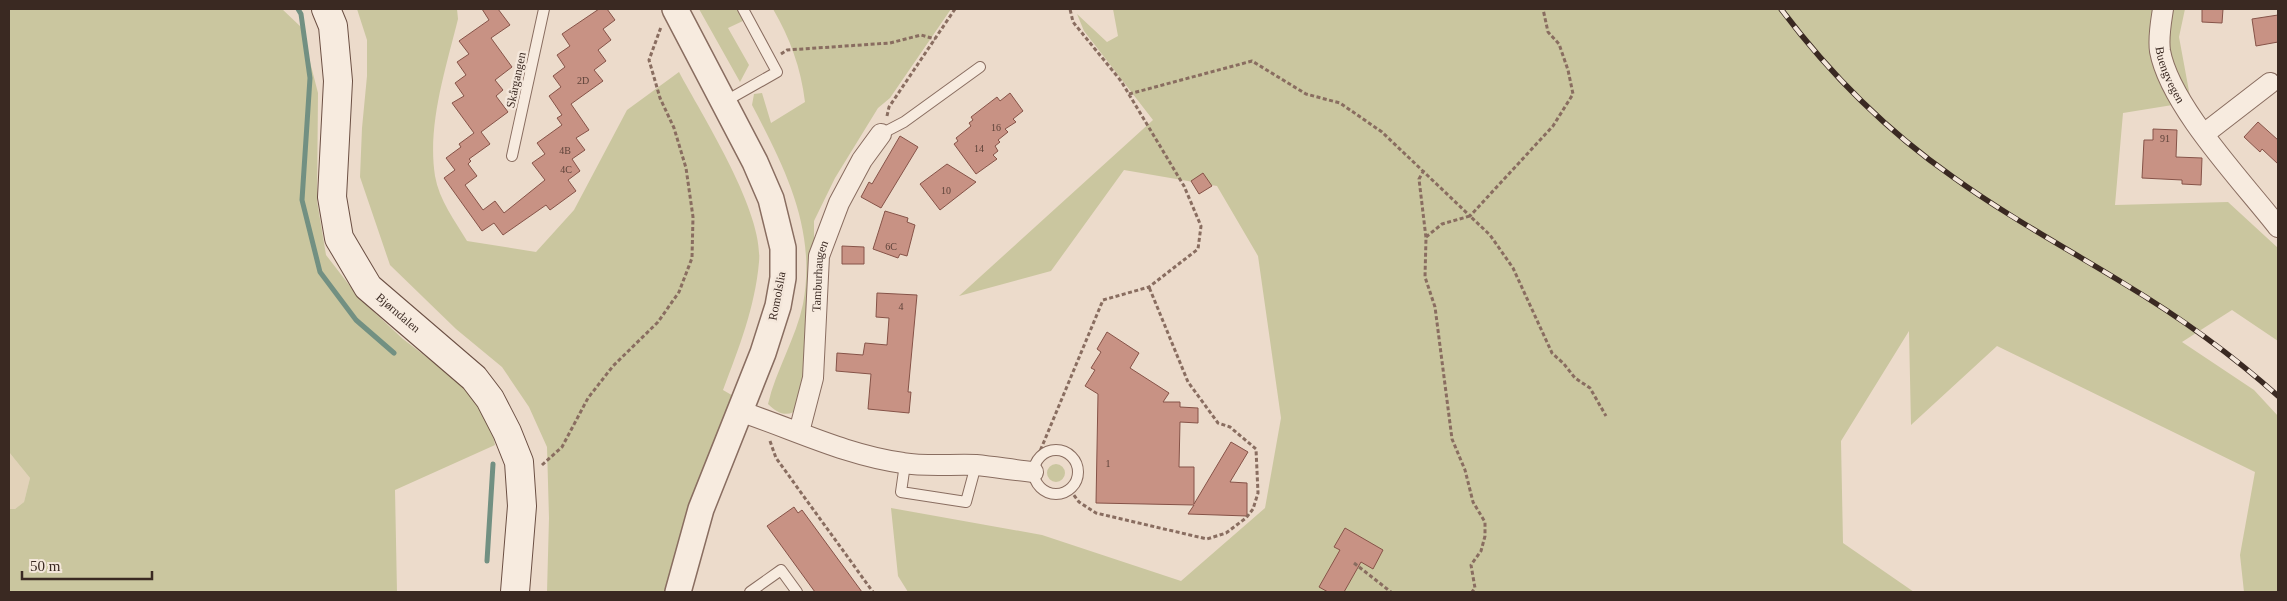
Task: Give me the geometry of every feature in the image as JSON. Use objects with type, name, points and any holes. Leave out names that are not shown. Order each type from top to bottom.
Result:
[{"type":"main road","name":"Bjørndalen","points":[[326,9],[333,26],[338,81],[332,197],[339,238],[368,287],[474,378],[490,399],[507,432],[519,462],[522,506],[515,592]]},
{"type":"street","name":"Romolslia","points":[[675,9],[755,162],[771,199],[783,248],[783,278],[778,306],[763,352],[750,415],[701,509],[678,592]]},
{"type":"street","name":"Buengvegen","points":[[2164,9],[2160,49],[2166,74],[2180,100],[2204,134],[2278,227]]},
{"type":"street","points":[[2204,134],[2270,83]]},
{"type":"street","name":"Tamburhaugen","points":[[799,432],[813,378],[819,256],[839,203],[862,160],[881,134]]},
{"type":"street","points":[[750,415],[816,440],[871,457],[905,464],[1035,466]]},
{"type":"lane","name":"Skårgangen","points":[[512,156],[544,9]]},
{"type":"lane","points":[[724,102],[777,72],[743,9]]},
{"type":"lane","name":"Tamburhaugen","points":[[881,134],[904,122],[980,67]]},
{"type":"lane","points":[[1060,450],[1071,455],[1078,466],[1078,479],[1070,490],[1058,495],[1046,493],[1036,484],[1035,466],[1047,451],[1060,450]]},
{"type":"lane","points":[[905,464],[901,492],[966,502],[976,465]]},
{"type":"lane","points":[[750,592],[781,570],[797,592]]},
{"type":"path","points":[[881,134],[889,107],[954,9]]},
{"type":"path","points":[[1035,466],[1103,300],[1149,287],[1198,249],[1201,226],[1184,186],[1148,123],[1121,81],[1073,22],[1070,9]]},
{"type":"path","points":[[1426,238],[1442,224],[1470,216],[1554,126],[1572,94],[1568,70],[1559,44],[1548,32],[1542,9]]},
{"type":"path","points":[[542,465],[562,447],[588,398],[613,366],[658,322],[679,292],[692,258],[693,217],[686,168],[674,128],[660,98],[649,60],[659,28],[662,26],[667,34]]},
{"type":"path","points":[[771,60],[787,50],[890,43],[921,35],[935,39]]},
{"type":"path","points":[[1129,94],[1252,61],[1306,94],[1340,103],[1382,132],[1490,235],[1513,268],[1552,353],[1575,378],[1590,388],[1606,416]]},
{"type":"path","points":[[1424,170],[1419,179],[1426,238],[1425,276],[1435,307],[1452,438],[1465,470],[1473,502],[1485,522],[1486,536],[1481,551],[1471,564],[1475,588],[1472,592]]},
{"type":"path","points":[[1070,490],[1079,502],[1096,512],[1207,539],[1226,532],[1246,518],[1253,509],[1258,493],[1256,449],[1230,427],[1218,423],[1188,382],[1149,287]]},
{"type":"path","points":[[750,415],[776,458],[873,592]]},
{"type":"path","points":[[539,456],[542,465],[541,474]]},
{"type":"path","points":[[1354,563],[1391,592]]},
{"type":"shaded area","points":[[9,9],[282,9],[301,27],[318,93],[317,201],[326,255],[360,299],[403,339],[463,385],[491,426],[495,445],[395,490],[397,592],[9,592],[9,509],[15,509],[24,502],[30,478],[9,452]]},
{"type":"shaded area","points":[[357,9],[457,9],[458,19],[439,97],[433,157],[435,176],[440,193],[467,241],[536,252],[574,210],[627,110],[679,72],[730,165],[752,218],[758,241],[759,262],[757,279],[750,311],[723,390],[735,397],[688,518],[666,592],[547,592],[549,518],[547,447],[529,407],[502,367],[456,329],[390,265],[360,177],[367,76],[367,40]]},
{"type":"shaded area","points":[[699,9],[738,9],[745,20],[728,28],[749,65],[740,82]]},
{"type":"shaded area","points":[[773,9],[951,9],[890,98],[878,108],[835,178],[814,221],[814,257],[802,407],[789,414],[781,413],[768,404],[800,317],[806,277],[806,251],[802,225],[795,200],[776,152],[752,105],[754,94],[762,93],[771,123],[805,102],[801,77],[794,54],[785,31]]},
{"type":"shaded area","points":[[1113,9],[2185,9],[2179,37],[2191,102],[2123,113],[2115,205],[2228,202],[2278,248],[2278,341],[2232,310],[2182,342],[2254,390],[2278,416],[2278,592],[2244,592],[2240,555],[2255,472],[1997,346],[1911,425],[1909,331],[1841,441],[1843,543],[1914,592],[908,592],[898,576],[891,508],[1042,535],[1181,581],[1265,508],[1281,418],[1258,256],[1217,186],[1124,170],[1051,271],[959,296],[1153,120],[1084,31],[1077,14],[1107,42],[1118,36]]},
{"type":"shaded area","points":[[9,452],[30,478],[24,502],[15,509],[9,509]]},
{"type":"shaded area","points":[[1052,464],[1060,464],[1065,469],[1063,480],[1052,482],[1047,477],[1047,469]]},
{"type":"building","points":[[482,9],[498,9],[510,25],[491,38],[512,67],[495,80],[503,90],[496,96],[508,112],[481,132],[490,144],[469,159],[471,161],[468,164],[477,176],[465,185],[483,210],[495,201],[504,213],[545,180],[532,163],[545,154],[537,143],[562,125],[557,118],[562,115],[549,96],[561,87],[553,76],[565,67],[557,55],[570,46],[562,34],[599,9],[607,9],[615,20],[603,29],[611,40],[598,50],[606,61],[594,70],[603,81],[571,104],[589,130],[576,138],[585,150],[572,159],[580,171],[568,180],[576,191],[550,210],[546,205],[503,235],[494,223],[482,231],[444,178],[455,170],[446,158],[461,147],[459,144],[474,133],[452,103],[464,96],[455,83],[466,75],[457,62],[469,54],[459,41],[489,20]]},
{"type":"building","points":[[2202,9],[2223,9],[2222,23],[2202,22]]},
{"type":"building","points":[[2278,15],[2278,42],[2256,46],[2252,19]]},
{"type":"building","points":[[1010,93],[1023,111],[1013,119],[1016,122],[1005,129],[1008,132],[998,140],[1000,142],[995,146],[998,151],[993,155],[997,159],[976,174],[954,144],[958,141],[956,138],[971,126],[969,123],[973,120],[971,117],[997,97],[1000,101]]},
{"type":"building","points":[[2258,122],[2278,140],[2278,164],[2262,149],[2260,152],[2244,137]]},
{"type":"building","points":[[2153,129],[2177,130],[2176,157],[2202,158],[2201,185],[2182,184],[2182,180],[2142,178],[2144,140],[2153,140]]},
{"type":"building","points":[[900,136],[918,147],[881,208],[861,197],[869,182],[872,184]]},
{"type":"building","points":[[947,164],[976,182],[940,210],[920,184]]},
{"type":"building","points":[[1203,173],[1212,186],[1199,194],[1191,181]]},
{"type":"building","points":[[885,211],[908,218],[907,222],[915,225],[907,256],[900,254],[898,258],[873,249]]},
{"type":"building","points":[[842,246],[864,247],[864,264],[842,264]]},
{"type":"building","points":[[877,293],[917,295],[908,392],[911,392],[909,413],[868,409],[871,374],[836,371],[837,353],[863,355],[865,343],[887,345],[889,318],[876,317]]},
{"type":"building","points":[[1107,332],[1139,353],[1130,368],[1169,393],[1163,402],[1180,402],[1180,407],[1198,408],[1198,423],[1180,422],[1179,467],[1194,467],[1194,504],[1231,442],[1248,452],[1230,482],[1247,483],[1247,516],[1188,514],[1194,505],[1096,503],[1098,394],[1085,386],[1095,370],[1091,368],[1101,352],[1097,349]]},
{"type":"building","points":[[794,507],[798,513],[802,510],[862,592],[815,592],[767,526]]},
{"type":"building","points":[[1345,528],[1383,550],[1373,569],[1361,562],[1344,592],[1328,592],[1319,587],[1340,550],[1334,547]]},
{"type":"waterway","points":[[298,9],[301,14],[310,78],[302,200],[320,272],[356,320],[394,353]]},
{"type":"waterway","points":[[487,561],[493,464]]},
{"type":"railway","points":[[1781,9],[1799,33],[1860,100],[1882,121],[1929,159],[1994,205],[2184,322],[2222,350],[2278,396]]}]
